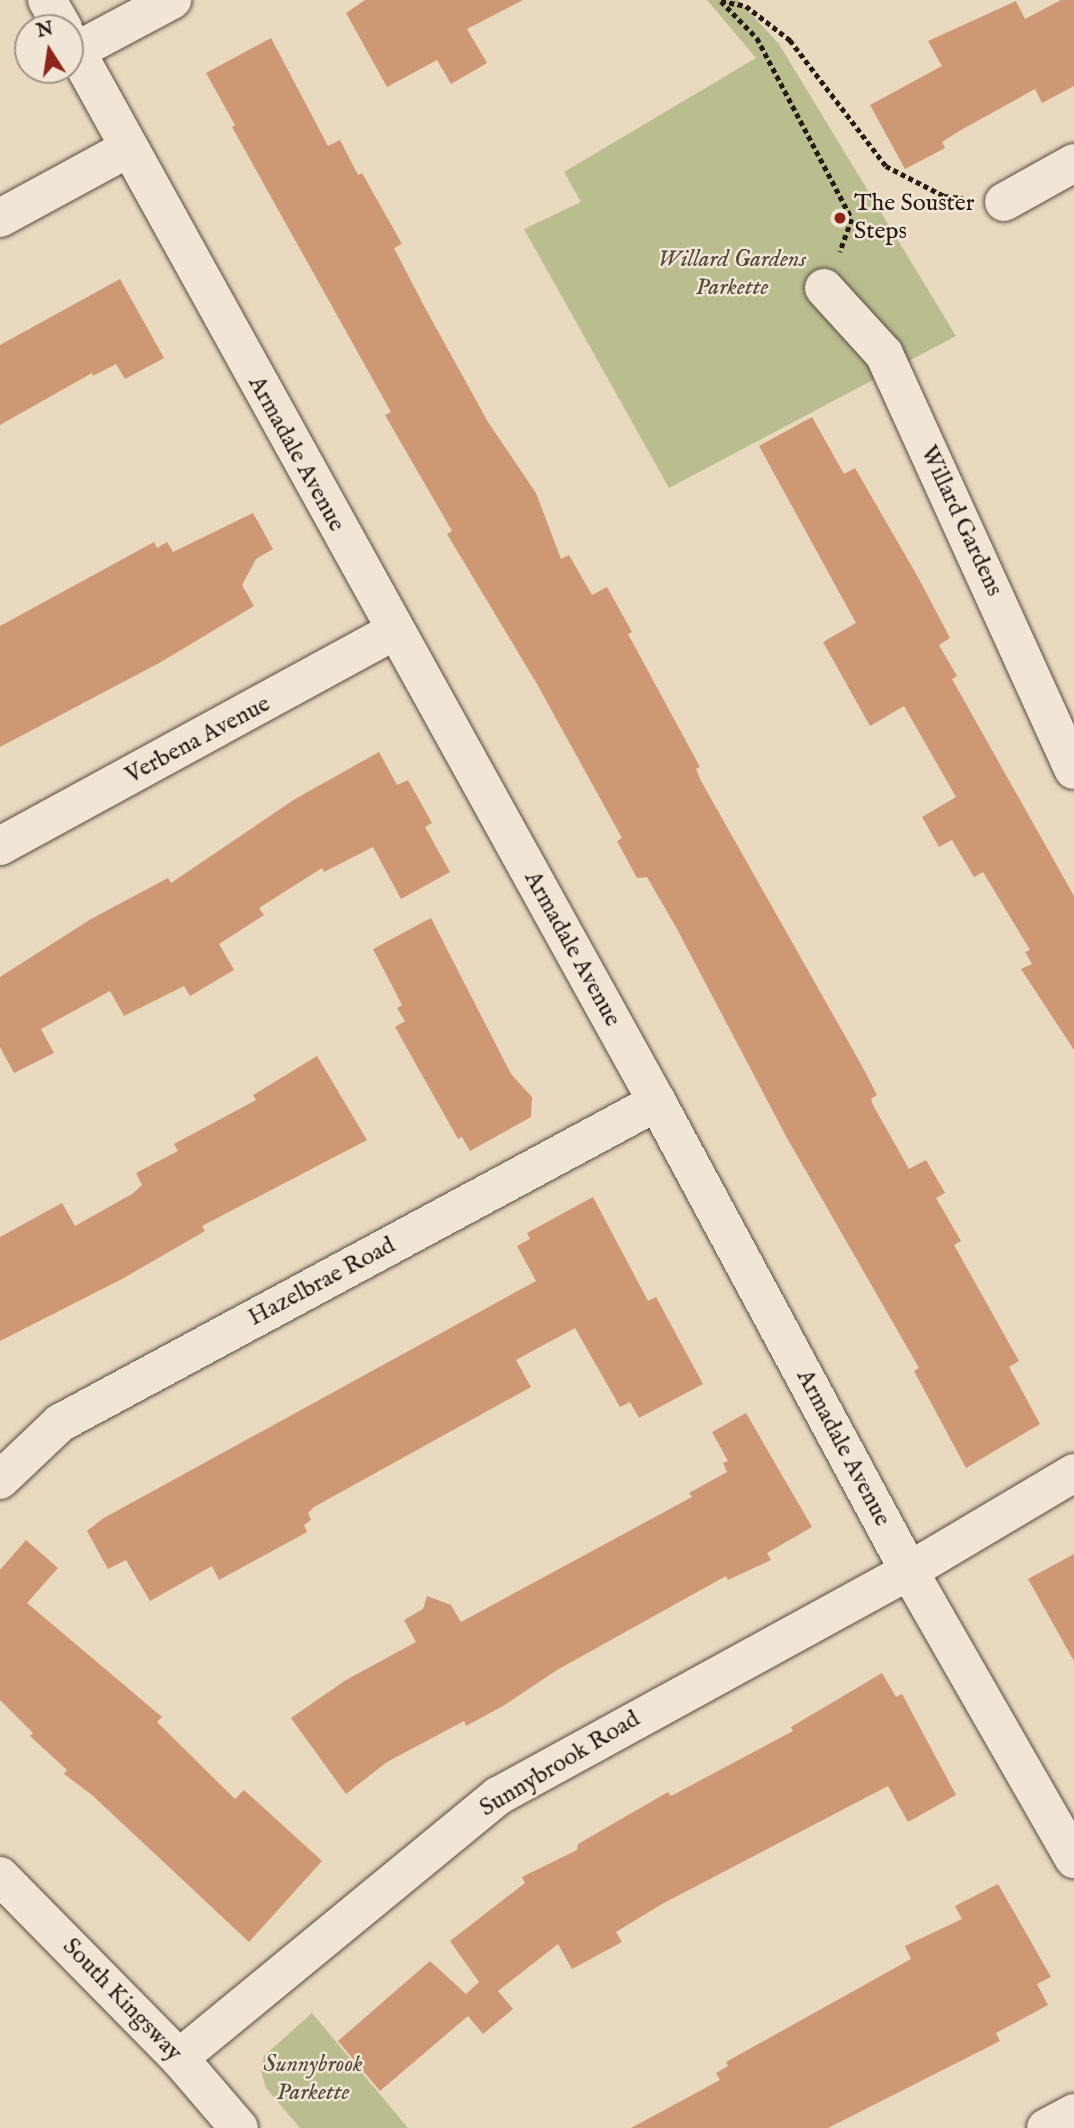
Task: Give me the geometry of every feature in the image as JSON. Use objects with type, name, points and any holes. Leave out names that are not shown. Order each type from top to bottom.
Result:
[{"type":"street","points":[[84,35],[172,0]]},
{"type":"street","name":"Armadale Avenue","points":[[84,67],[127,149],[657,1102],[909,1571],[1074,1859]]},
{"type":"street","points":[[0,218],[127,149]]},
{"type":"street","points":[[1004,202],[1074,163]]},
{"type":"street","name":"Willard Gardens","points":[[824,288],[884,354],[1074,770]]},
{"type":"street","name":"Verbena Avenue","points":[[0,846],[394,631]]},
{"type":"street","name":"Hazelbrae Road","points":[[0,1480],[60,1423],[657,1102]]},
{"type":"street","points":[[909,1571],[1074,1473]]},
{"type":"street","name":"Sunnybrook Road","points":[[179,2058],[498,1796],[909,1571]]},
{"type":"street","name":"South Kingsway","points":[[0,1877],[179,2058],[239,2128]]},
{"type":"street","points":[[1046,2128],[1074,2113]]},
{"type":"path","points":[[721,0],[746,6],[790,40],[880,161],[896,174],[944,196],[994,193],[1004,202]]},
{"type":"path","points":[[721,0],[757,38],[852,219]]},
{"type":"green space","name":"Willard Gardens Parkette","points":[[707,0],[738,0],[779,44],[956,336],[669,488],[524,229],[581,202],[564,172],[756,58]]},
{"type":"green space","name":"Sunnybrook Parkette","points":[[312,2013],[408,2128],[300,2128],[266,2088],[261,2071],[264,2056]]},
{"type":"building","points":[[365,0],[523,0],[467,29],[487,63],[451,84],[437,60],[387,87],[346,13]]},
{"type":"building","points":[[1061,0],[1074,0],[1074,86],[1042,103],[1035,89],[961,130],[942,142],[945,148],[905,169],[870,105],[942,66],[928,41],[1016,1],[1025,19]]},
{"type":"building","points":[[271,38],[328,146],[340,140],[358,175],[362,173],[402,244],[394,248],[488,422],[536,493],[561,559],[569,555],[592,595],[607,587],[632,632],[628,634],[700,767],[696,769],[701,781],[862,1066],[877,1095],[871,1099],[873,1105],[909,1169],[926,1160],[945,1193],[936,1198],[961,1241],[954,1245],[1019,1361],[1009,1367],[1040,1424],[966,1468],[914,1371],[919,1368],[787,1138],[677,929],[647,877],[637,878],[617,841],[622,838],[537,684],[447,534],[452,531],[385,415],[391,412],[232,127],[235,125],[206,73]]},
{"type":"building","points":[[120,279],[164,358],[125,379],[116,364],[93,376],[92,373],[0,425],[0,345]]},
{"type":"building","points":[[812,417],[844,474],[855,468],[919,579],[950,638],[939,645],[957,676],[952,679],[1074,896],[1074,1050],[1021,969],[1032,964],[1025,952],[1030,950],[983,872],[974,877],[952,840],[939,847],[922,817],[956,797],[904,706],[870,726],[823,642],[856,623],[759,446]]},
{"type":"building","points":[[253,513],[273,549],[256,559],[242,585],[254,606],[161,662],[0,747],[0,626],[154,542],[157,548],[167,542],[173,552]]},
{"type":"building","points":[[379,752],[397,785],[408,780],[432,823],[425,827],[450,872],[401,899],[373,847],[324,872],[322,868],[259,908],[264,915],[219,944],[234,970],[190,996],[184,986],[124,1016],[110,991],[41,1029],[54,1053],[14,1073],[0,1047],[0,977],[91,919],[168,878],[171,883],[295,799]]},
{"type":"building","points":[[431,918],[511,1074],[532,1097],[531,1117],[470,1151],[462,1137],[458,1139],[395,1027],[405,1021],[397,1008],[402,1005],[373,949]]},
{"type":"building","points":[[317,1056],[367,1140],[202,1226],[205,1231],[122,1279],[0,1341],[0,1237],[62,1203],[75,1226],[132,1194],[142,1185],[136,1173],[178,1151],[174,1144],[256,1100],[253,1095]]},
{"type":"building","points":[[593,1197],[648,1301],[656,1297],[703,1384],[639,1418],[630,1402],[620,1407],[575,1328],[516,1360],[531,1387],[314,1507],[308,1513],[311,1520],[304,1525],[307,1532],[219,1580],[212,1566],[150,1601],[126,1560],[108,1569],[87,1531],[102,1519],[536,1281],[517,1246],[530,1239],[527,1233]]},
{"type":"building","points":[[746,1413],[812,1527],[767,1553],[771,1560],[728,1580],[726,1576],[557,1670],[503,1706],[466,1726],[464,1721],[387,1762],[346,1794],[291,1718],[346,1680],[416,1642],[404,1620],[423,1609],[427,1596],[451,1605],[461,1622],[692,1497],[689,1493],[727,1472],[723,1463],[728,1461],[712,1432]]},
{"type":"building","points":[[26,1540],[58,1568],[27,1603],[162,1717],[157,1722],[235,1799],[244,1790],[322,1861],[249,1942],[92,1795],[64,1774],[67,1770],[30,1736],[33,1733],[0,1700],[0,1570]]},
{"type":"building","points":[[1074,1554],[1074,1661],[1028,1579]]},
{"type":"building","points":[[882,1673],[896,1697],[902,1694],[956,1795],[908,1822],[888,1786],[662,1904],[616,1932],[622,1942],[572,1969],[558,1944],[498,1991],[513,2009],[483,2034],[468,2016],[380,2091],[338,2041],[430,1961],[466,1994],[479,1982],[450,1941],[525,1883],[522,1877],[577,1850],[578,1844],[668,1792],[671,1796],[793,1731],[791,1727]]},
{"type":"building","points":[[998,1884],[1051,1977],[1037,1984],[1048,2005],[996,2033],[1000,2041],[828,2128],[631,2128],[720,2080],[716,2073],[728,2066],[726,2062],[911,1959],[905,1946],[962,1919],[955,1906]]},
{"type":"place","name":"The Souster Steps","points":[[840,218]]}]
